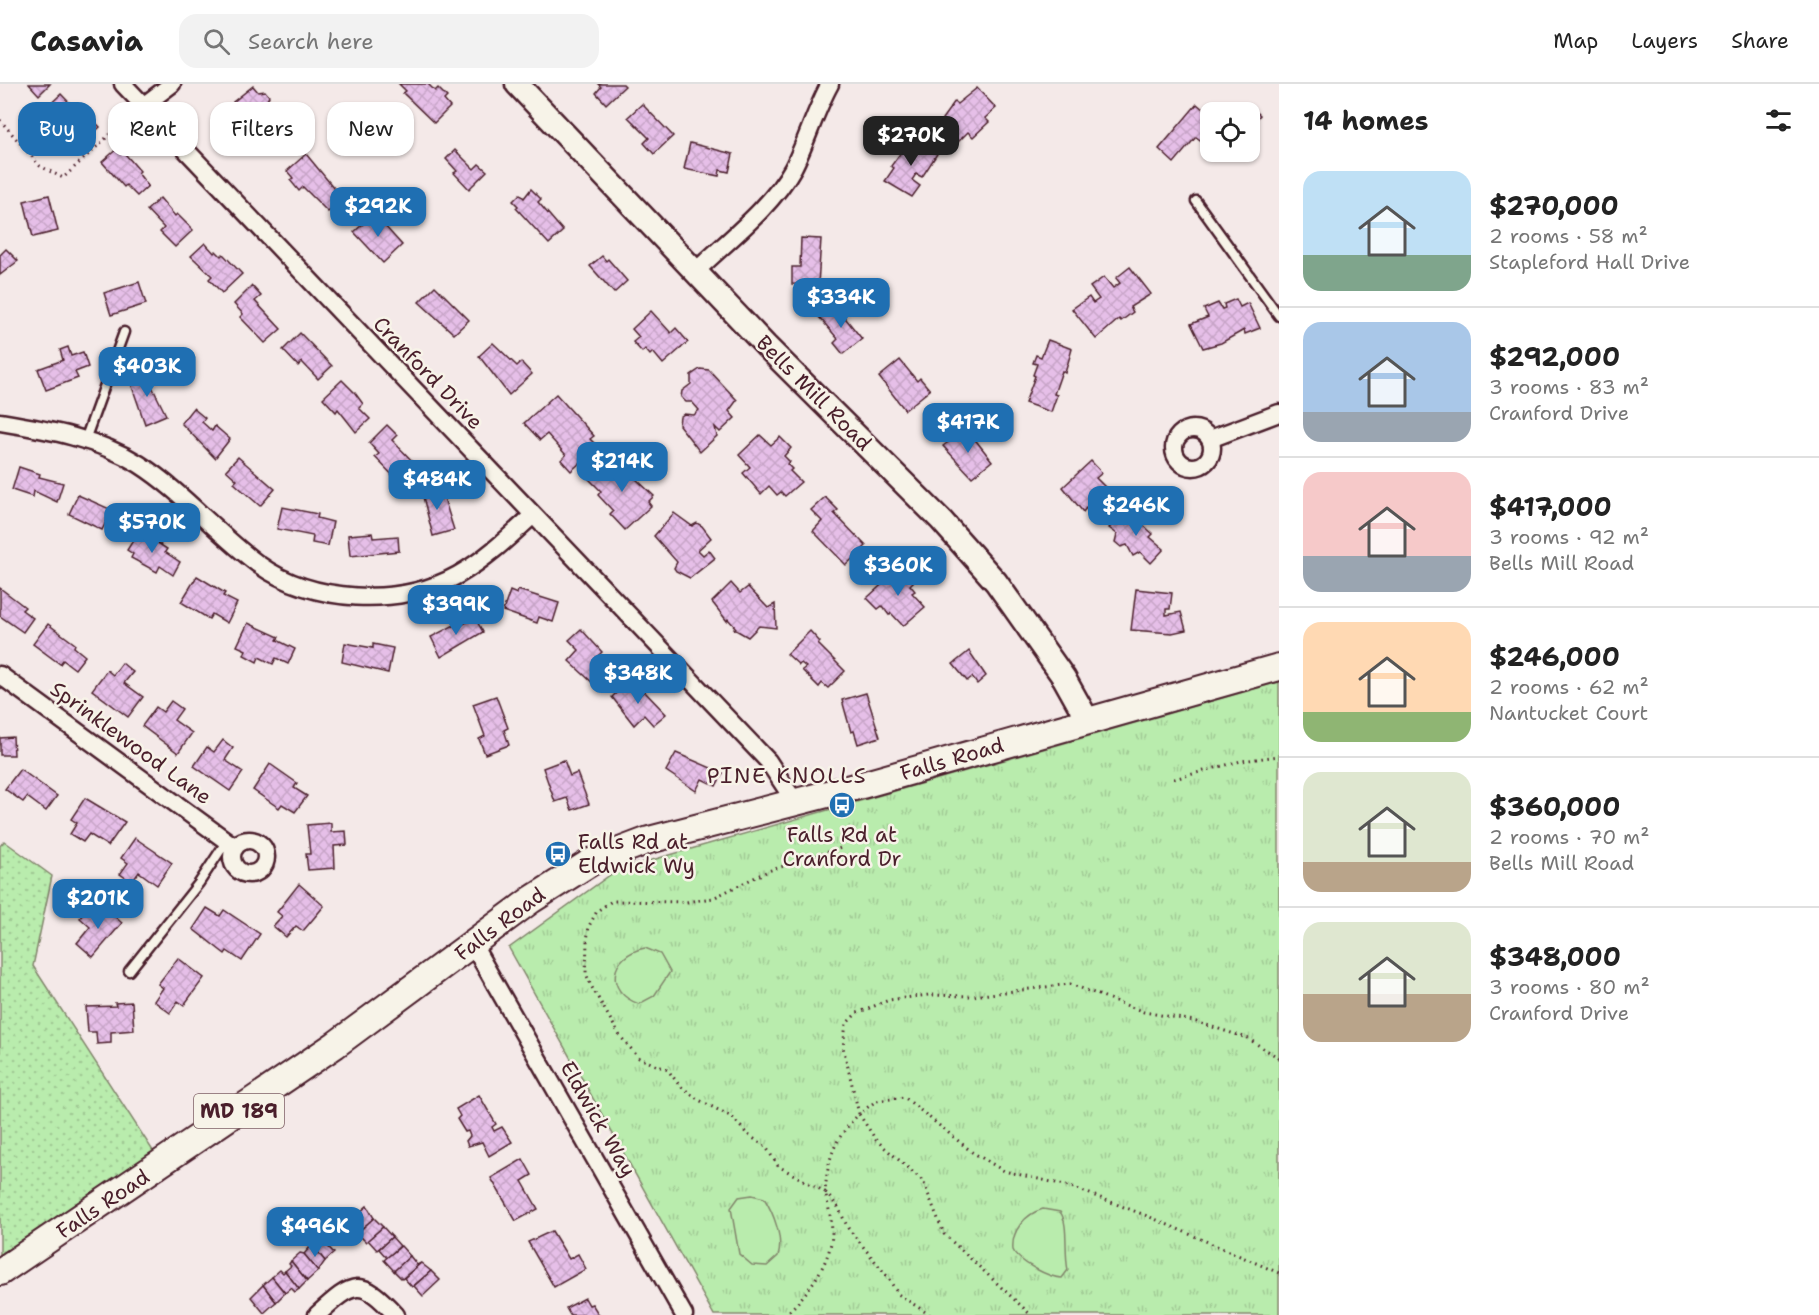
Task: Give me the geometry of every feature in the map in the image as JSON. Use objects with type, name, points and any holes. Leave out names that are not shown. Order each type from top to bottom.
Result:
[{"type":"main road","name":"Falls Road","points":[[0,1272],[161,1165],[474,945],[554,884],[591,862],[649,840],[795,802],[1279,667]]},
{"type":"street","name":"Cranford Drive","points":[[123,84],[140,102]]},
{"type":"street","points":[[149,102],[171,84]]},
{"type":"street","name":"Bells Mill Road","points":[[517,84],[695,272],[941,520],[996,582],[1064,678],[1088,721]]},
{"type":"street","points":[[695,272],[780,188],[793,167],[818,106],[830,84]]},
{"type":"street","name":"Cranford Drive","points":[[192,156],[768,761],[795,802]]},
{"type":"street","points":[[1210,439],[1279,413]]},
{"type":"street","points":[[0,422],[85,440],[138,464],[170,486],[259,565],[307,588],[336,594],[399,594],[435,585],[476,564],[533,515]]},
{"type":"street","name":"Sprinklewood Lane","points":[[0,675],[230,844]]},
{"type":"street","name":"Eldwick Way","points":[[474,945],[684,1315]]},
{"type":"street","points":[[317,1315],[350,1289],[359,1286],[370,1289],[396,1315]]},
{"type":"lane","points":[[1196,201],[1279,316]]},
{"type":"lane","points":[[85,440],[124,332]]},
{"type":"lane","points":[[129,971],[230,844]]},
{"type":"path","points":[[0,120],[40,166],[63,178],[108,136]]},
{"type":"path","points":[[1174,779],[1241,761],[1279,756]]},
{"type":"path","points":[[844,847],[768,871],[713,898],[686,902],[612,901],[597,912],[590,926],[586,973],[620,1036],[639,1058],[668,1070],[679,1085],[699,1100],[732,1117],[747,1134],[766,1148],[778,1166],[825,1192],[837,1207],[848,1228],[887,1276],[898,1294],[930,1315]]},
{"type":"path","points":[[1031,1315],[944,1234],[923,1180],[876,1140],[859,1114],[843,1047],[846,1024],[857,1013],[889,1000],[929,996],[973,996],[1070,984],[1144,1012],[1194,1021],[1247,1038],[1279,1058]]},
{"type":"path","points":[[785,1315],[808,1288],[830,1248],[831,1223],[825,1192],[833,1146],[842,1131],[876,1101],[904,1097],[972,1152],[1004,1171],[1068,1186],[1120,1205],[1279,1273]]},
{"type":"green space","points":[[1279,682],[1279,1315],[714,1315],[509,948],[617,870]]},
{"type":"green space","points":[[4,841],[52,876],[33,966],[157,1157],[0,1260],[0,846]]},
{"type":"green space","points":[[645,948],[660,954],[670,972],[654,996],[639,1004],[620,991],[615,974],[624,958]]},
{"type":"green space","points":[[752,1195],[764,1198],[779,1234],[778,1256],[767,1266],[752,1265],[739,1254],[731,1208],[739,1197]]},
{"type":"green space","points":[[1043,1209],[1060,1212],[1063,1217],[1068,1270],[1062,1278],[1035,1268],[1016,1255],[1013,1250],[1014,1236],[1020,1224],[1036,1211]]},
{"type":"building","points":[[29,84],[50,84],[39,95]]},
{"type":"building","points":[[399,84],[428,84],[435,91],[438,88],[447,97],[444,100],[450,107],[434,123],[403,93],[406,91]]},
{"type":"building","points":[[598,84],[623,84],[625,86],[606,104],[596,93],[601,87]]},
{"type":"building","points":[[253,86],[258,92],[265,91],[269,96],[266,102],[233,102]]},
{"type":"building","points":[[977,88],[996,108],[985,118],[989,122],[973,137],[968,132],[958,142],[953,137],[956,134],[942,119],[955,101],[957,104]]},
{"type":"building","points":[[61,94],[69,102],[53,102]]},
{"type":"building","points":[[642,104],[673,136],[654,154],[644,143],[649,138],[628,117]]},
{"type":"building","points":[[1197,104],[1200,107],[1200,140],[1196,137],[1174,163],[1159,149]]},
{"type":"building","points":[[912,137],[937,154],[922,177],[916,174],[912,180],[920,186],[912,197],[885,181],[894,168],[891,166]]},
{"type":"building","points":[[690,143],[733,154],[729,172],[720,170],[719,176],[684,169]]},
{"type":"building","points":[[455,150],[474,169],[479,164],[487,171],[469,189],[454,173],[457,171],[446,159]]},
{"type":"building","points":[[109,156],[127,156],[140,171],[138,173],[148,186],[137,196],[126,185],[124,187],[102,162]]},
{"type":"building","points":[[304,156],[308,156],[343,199],[328,212],[303,187],[299,191],[290,180],[293,178],[287,171]]},
{"type":"building","points":[[531,189],[541,199],[538,202],[563,231],[549,244],[516,208],[518,206],[513,201],[520,194],[524,198]]},
{"type":"building","points":[[49,195],[58,231],[33,237],[24,201]]},
{"type":"building","points":[[160,198],[175,216],[177,214],[193,230],[175,247],[160,232],[164,228],[147,210]]},
{"type":"building","points":[[374,214],[402,245],[383,263],[354,232]]},
{"type":"building","points":[[801,238],[821,239],[818,285],[792,284],[792,267],[800,267]]},
{"type":"building","points":[[205,243],[214,253],[216,251],[221,256],[223,254],[242,274],[222,293],[209,279],[212,276],[191,256]]},
{"type":"building","points":[[6,249],[18,261],[0,275],[0,255]]},
{"type":"building","points":[[602,256],[606,261],[608,259],[627,281],[614,293],[590,266]]},
{"type":"building","points":[[1130,267],[1151,294],[1130,307],[1133,312],[1121,321],[1119,319],[1096,339],[1072,309],[1089,297],[1093,303],[1099,299],[1090,287],[1104,277],[1113,288],[1120,283],[1116,278]]},
{"type":"building","points":[[139,282],[146,304],[111,315],[104,293]]},
{"type":"building","points":[[252,286],[261,296],[255,301],[281,329],[265,343],[240,317],[243,314],[234,304]]},
{"type":"building","points":[[435,286],[469,320],[454,334],[419,302]]},
{"type":"building","points":[[1236,299],[1240,307],[1248,303],[1260,328],[1245,334],[1244,330],[1221,343],[1203,348],[1191,324],[1208,317],[1204,309],[1218,303],[1222,309],[1225,308],[1224,304]]},
{"type":"building","points":[[834,304],[862,339],[843,354],[834,343],[838,339],[819,317]]},
{"type":"building","points":[[651,311],[671,333],[676,328],[688,342],[663,364],[653,352],[650,355],[645,349],[642,352],[633,342],[639,337],[632,329]]},
{"type":"building","points":[[300,333],[332,366],[318,379],[302,362],[298,366],[283,350]]},
{"type":"building","points":[[1048,340],[1072,349],[1065,373],[1062,371],[1054,394],[1057,395],[1051,412],[1025,403],[1035,376],[1033,375],[1037,364],[1033,363],[1036,355],[1041,357]]},
{"type":"building","points":[[493,343],[517,366],[521,362],[532,374],[509,395],[479,356]]},
{"type":"building","points":[[68,347],[71,356],[83,352],[88,367],[75,372],[78,378],[46,390],[38,369],[63,360],[60,350]]},
{"type":"building","points":[[900,360],[917,381],[920,378],[930,390],[905,410],[879,377]]},
{"type":"building","points":[[700,369],[709,370],[737,400],[729,411],[735,418],[720,432],[715,427],[717,436],[700,452],[679,425],[680,417],[684,414],[694,415],[699,410],[692,402],[686,402],[681,397],[682,391],[691,384],[691,375]]},
{"type":"building","points":[[145,372],[166,415],[145,424],[129,378]]},
{"type":"building","points":[[342,380],[363,404],[359,408],[370,419],[356,432],[338,409],[336,412],[323,398]]},
{"type":"building","points":[[556,394],[594,436],[590,439],[598,447],[571,471],[561,460],[566,455],[547,434],[540,440],[524,423]]},
{"type":"building","points":[[193,408],[205,418],[202,422],[212,431],[215,426],[230,439],[215,458],[181,423]]},
{"type":"building","points":[[387,425],[397,435],[392,440],[417,466],[400,483],[375,457],[379,454],[369,443]]},
{"type":"building","points":[[963,431],[970,440],[973,437],[992,461],[972,477],[943,446]]},
{"type":"building","points":[[760,435],[771,445],[780,437],[791,448],[784,456],[790,462],[787,464],[792,469],[790,471],[801,482],[785,496],[781,492],[777,495],[769,486],[761,494],[743,473],[750,467],[739,455]]},
{"type":"building","points":[[238,457],[275,489],[260,506],[234,483],[237,480],[226,470]]},
{"type":"building","points":[[613,457],[654,496],[648,502],[651,506],[625,530],[610,514],[613,511],[598,495],[601,491],[589,479]]},
{"type":"building","points":[[1091,461],[1102,473],[1096,478],[1114,496],[1094,516],[1086,508],[1083,512],[1063,487]]},
{"type":"building","points":[[19,467],[40,474],[39,477],[63,483],[57,502],[34,491],[33,497],[12,490]]},
{"type":"building","points":[[436,484],[441,499],[444,498],[454,530],[433,536],[421,489]]},
{"type":"building","points":[[78,495],[112,510],[102,530],[69,514]]},
{"type":"building","points":[[825,497],[838,510],[834,513],[866,546],[846,565],[813,531],[822,521],[811,510]]},
{"type":"building","points":[[282,507],[318,514],[317,518],[333,522],[328,546],[312,543],[313,536],[277,529]]},
{"type":"building","points":[[1127,510],[1153,534],[1150,537],[1164,549],[1151,563],[1140,552],[1133,556],[1127,545],[1121,547],[1115,542],[1117,534],[1109,528]]},
{"type":"building","points":[[674,513],[692,526],[697,523],[702,526],[711,538],[698,550],[703,555],[709,550],[715,558],[690,578],[676,571],[674,568],[677,562],[654,536]]},
{"type":"building","points":[[139,531],[167,549],[165,552],[180,562],[173,575],[160,566],[157,572],[131,558],[133,554],[127,550]]},
{"type":"building","points":[[372,533],[373,538],[398,536],[399,551],[350,556],[348,535]]},
{"type":"building","points":[[901,567],[914,581],[910,585],[915,591],[912,593],[925,607],[903,626],[882,606],[878,609],[867,598]]},
{"type":"building","points":[[197,576],[225,593],[223,596],[237,603],[227,623],[212,614],[209,619],[181,602]]},
{"type":"building","points":[[731,583],[740,593],[748,587],[768,608],[775,604],[776,628],[759,626],[748,637],[734,629],[736,628],[728,619],[727,621],[712,602]]},
{"type":"building","points":[[0,588],[25,607],[22,610],[33,618],[23,632],[0,616]]},
{"type":"building","points":[[1136,589],[1172,593],[1170,609],[1166,609],[1166,615],[1181,612],[1186,630],[1172,633],[1131,630]]},
{"type":"building","points":[[518,590],[559,603],[553,622],[539,617],[537,623],[503,611],[510,591],[517,594]]},
{"type":"building","points":[[475,618],[483,632],[441,657],[431,637],[460,622],[461,625]]},
{"type":"building","points":[[248,623],[279,637],[277,640],[295,649],[288,664],[276,658],[273,664],[259,657],[257,662],[244,655],[246,650],[237,646]]},
{"type":"building","points":[[48,624],[75,644],[74,647],[85,656],[75,669],[63,660],[60,664],[33,644]]},
{"type":"building","points":[[581,629],[602,652],[597,657],[610,671],[595,685],[569,661],[579,650],[569,640]]},
{"type":"building","points":[[810,631],[820,642],[818,644],[845,671],[828,688],[822,683],[819,687],[802,670],[806,667],[801,663],[799,665],[787,654]]},
{"type":"building","points":[[345,643],[373,648],[373,644],[393,648],[388,673],[342,662]]},
{"type":"building","points":[[969,651],[986,676],[977,684],[972,677],[967,681],[953,664]]},
{"type":"building","points":[[122,663],[133,672],[124,683],[143,697],[128,717],[92,690],[107,670],[113,675]]},
{"type":"building","points":[[629,681],[641,694],[644,691],[666,714],[653,725],[644,715],[634,725],[612,697]]},
{"type":"building","points":[[866,693],[880,737],[858,744],[854,731],[851,732],[842,700]]},
{"type":"building","points":[[496,696],[508,728],[504,730],[509,745],[485,754],[479,739],[485,736],[473,704]]},
{"type":"building","points":[[171,701],[182,709],[174,720],[192,733],[178,753],[142,726],[156,707],[163,712]]},
{"type":"building","points":[[13,737],[14,755],[0,755],[0,738]]},
{"type":"building","points":[[223,740],[233,748],[225,760],[243,772],[230,791],[194,766],[207,747],[214,752]]},
{"type":"building","points":[[676,753],[723,773],[716,786],[702,779],[696,791],[666,771]]},
{"type":"building","points":[[564,760],[570,776],[577,773],[589,804],[572,810],[567,798],[555,802],[543,768]]},
{"type":"building","points":[[270,764],[297,783],[294,788],[307,796],[295,812],[282,804],[279,808],[253,790]]},
{"type":"building","points":[[20,769],[57,796],[46,811],[27,797],[23,802],[5,789]]},
{"type":"building","points":[[85,798],[125,822],[108,846],[89,834],[83,842],[70,834],[77,823],[71,819]]},
{"type":"building","points":[[331,823],[331,832],[346,831],[347,845],[334,846],[335,868],[308,870],[306,854],[310,854],[307,825]]},
{"type":"building","points":[[135,838],[172,863],[157,885],[139,872],[132,882],[120,874],[128,863],[121,858]]},
{"type":"building","points":[[299,884],[324,906],[303,931],[296,926],[286,937],[273,926],[282,916],[277,912]]},
{"type":"building","points":[[104,907],[122,923],[93,957],[77,943],[90,927],[80,918],[87,908],[97,916]]},
{"type":"building","points":[[207,908],[220,916],[224,910],[260,934],[242,961],[227,951],[225,954],[193,929]]},
{"type":"building","points":[[178,958],[204,978],[184,1005],[178,1001],[170,1013],[154,1001],[163,988],[158,984]]},
{"type":"building","points":[[132,1002],[134,1030],[111,1032],[111,1043],[97,1044],[96,1032],[88,1032],[86,1007],[116,1006],[115,1003]]},
{"type":"building","points":[[479,1095],[496,1124],[492,1127],[494,1131],[502,1127],[512,1142],[489,1156],[482,1142],[468,1146],[466,1141],[470,1136],[468,1131],[465,1132],[457,1119],[460,1116],[456,1109]]},
{"type":"building","points":[[523,1159],[532,1175],[522,1181],[538,1209],[516,1221],[491,1178]]},
{"type":"building","points":[[367,1206],[374,1218],[357,1233],[359,1231],[350,1221]]},
{"type":"building","points":[[374,1218],[383,1227],[366,1242],[357,1233]]},
{"type":"building","points":[[383,1227],[392,1237],[377,1250],[368,1240]]},
{"type":"building","points":[[552,1231],[569,1259],[578,1254],[586,1269],[554,1287],[528,1242]]},
{"type":"building","points":[[392,1237],[400,1246],[387,1258],[379,1249]]},
{"type":"building","points":[[320,1238],[334,1253],[325,1261],[312,1245]]},
{"type":"building","points":[[312,1245],[325,1261],[318,1271],[304,1254]]},
{"type":"building","points":[[401,1246],[410,1256],[394,1271],[384,1260]]},
{"type":"building","points":[[300,1253],[304,1254],[318,1271],[307,1281],[291,1261]]},
{"type":"building","points":[[410,1256],[417,1265],[421,1263],[402,1279],[394,1271]]},
{"type":"building","points":[[291,1261],[307,1281],[299,1289],[285,1271],[291,1266],[289,1264]]},
{"type":"building","points":[[421,1263],[431,1271],[412,1287],[404,1278]]},
{"type":"building","points":[[280,1270],[283,1273],[285,1271],[299,1289],[295,1292],[291,1288],[285,1293],[272,1277]]},
{"type":"building","points":[[431,1271],[440,1280],[423,1296],[414,1286]]},
{"type":"building","points":[[272,1277],[285,1293],[276,1302],[263,1285]]},
{"type":"building","points":[[263,1285],[276,1302],[264,1313],[251,1297]]},
{"type":"building","points":[[585,1298],[599,1315],[570,1315],[566,1308]]},
{"type":"place","name":"Falls Rd at Cranford Dr","points":[[842,805]]},
{"type":"place","name":"Falls Rd at Eldwick Wy","points":[[558,854]]},
{"type":"district","name":"PINE KNOLLS","points":[[787,775]]}]
